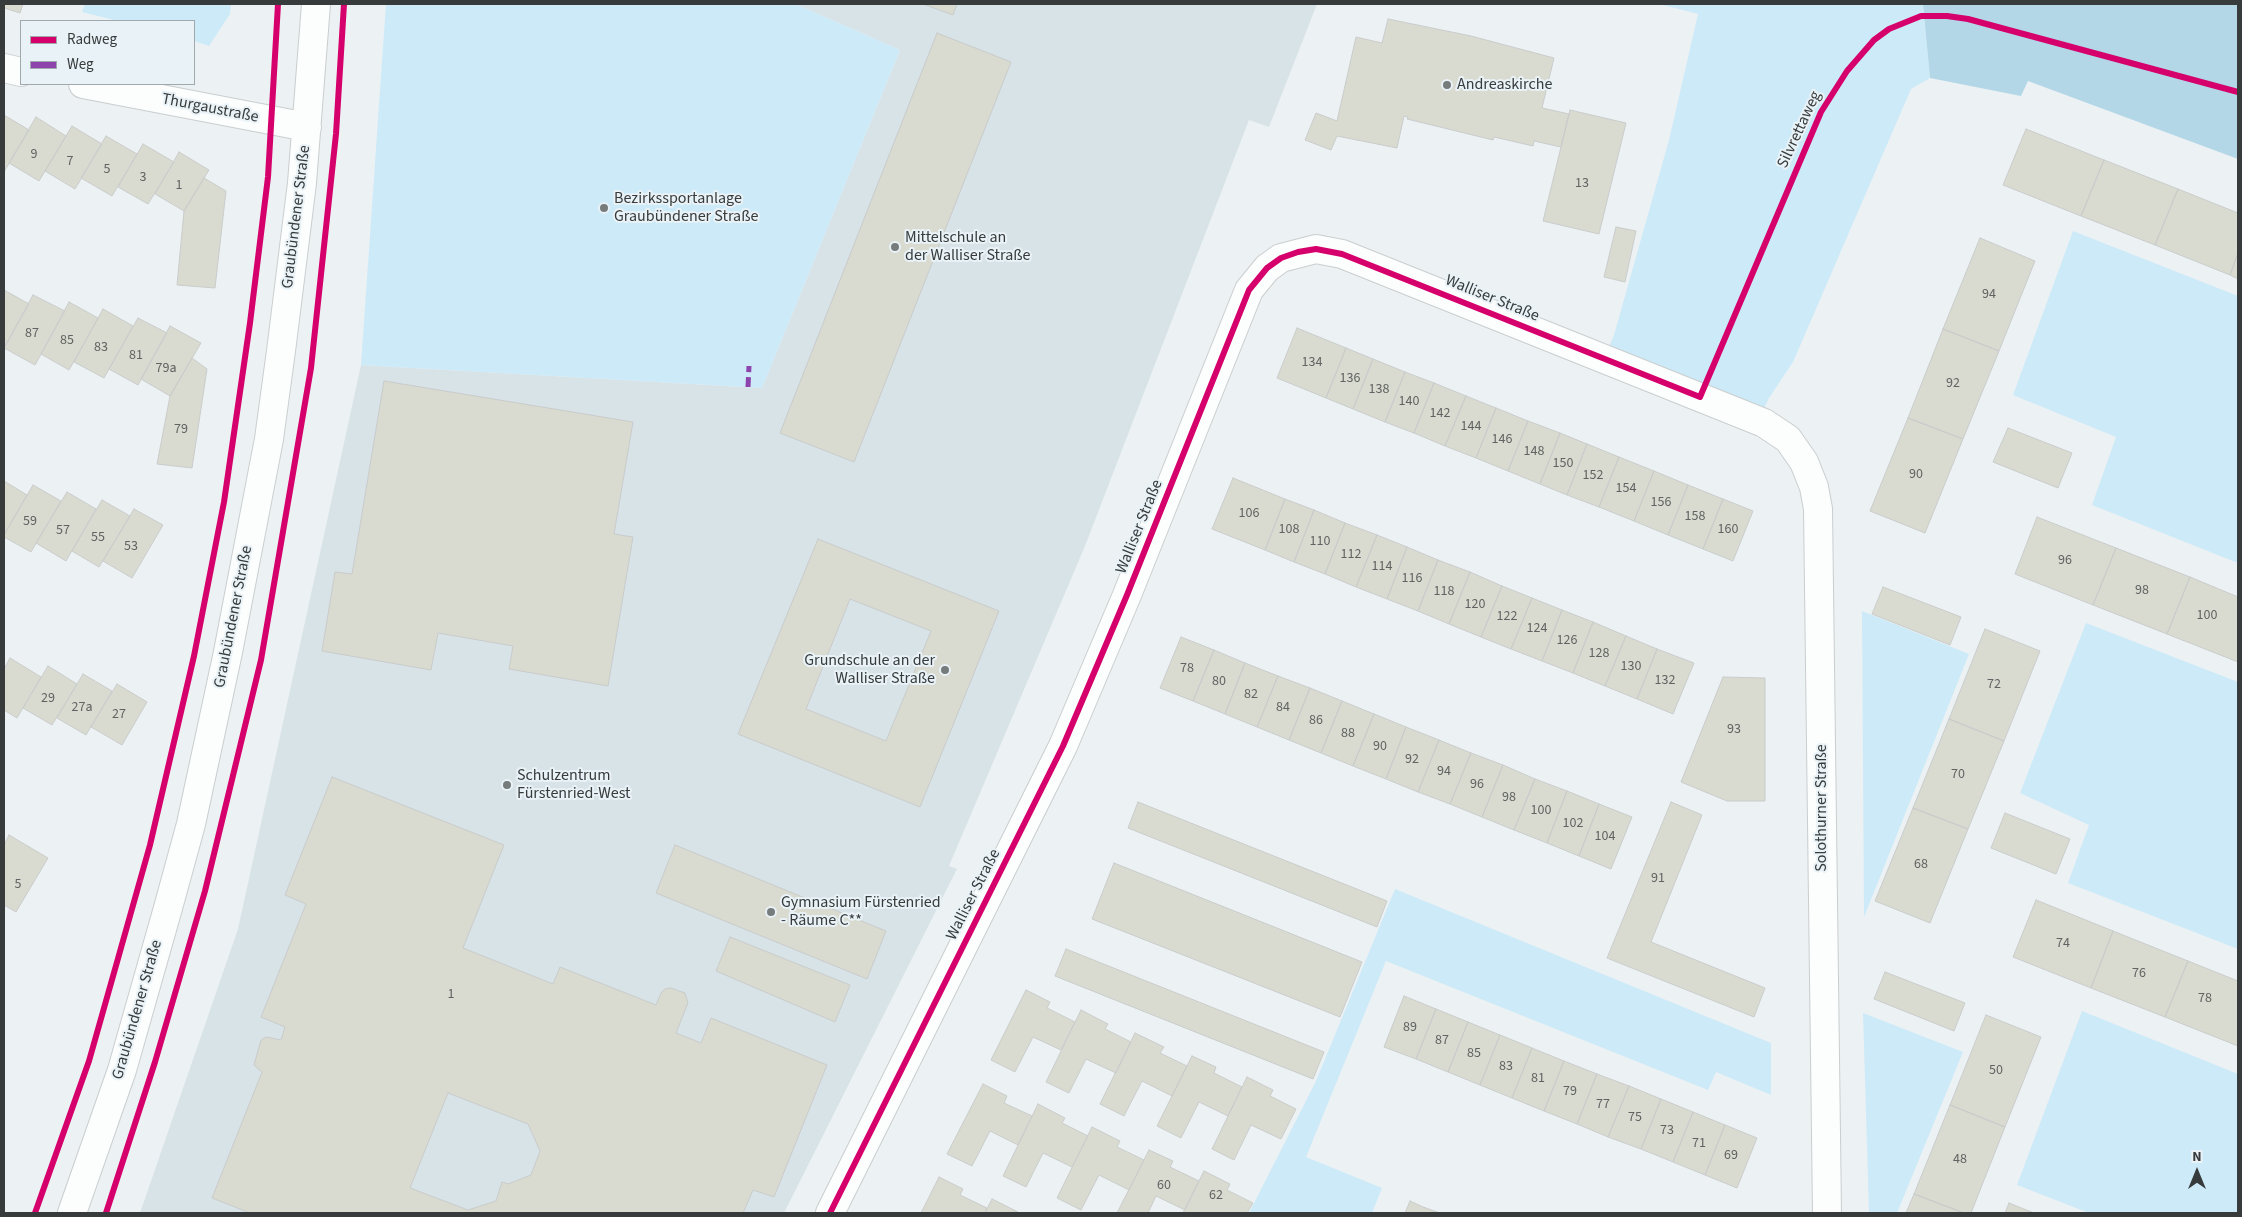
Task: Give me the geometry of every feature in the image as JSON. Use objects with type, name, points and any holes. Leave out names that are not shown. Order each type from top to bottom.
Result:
[{"type":"street","name":"Graubündener Straße","points":[[72,1213],[122,1070],[165,917],[190,824],[226,662],[269,439],[282,351],[307,127],[316,4]]},
{"type":"street","points":[[4,68],[20,72]]},
{"type":"street","name":"Thurgaustraße","points":[[88,85],[307,127]]},
{"type":"street","name":"Walliser Straße","points":[[830,1213],[1063,746],[1130,588],[1249,290],[1267,268],[1281,258],[1298,252],[1316,249],[1342,254],[1764,423]]},
{"type":"street","name":"Solothurner Straße","points":[[1764,423],[1788,439],[1798,451],[1810,474],[1818,509],[1827,1213]]},
{"type":"shaded area","points":[[85,4],[231,4],[230,14],[209,46],[195,41],[195,20],[114,20],[82,12]]},
{"type":"shaded area","name":"Bezirkssportanlage Graubündener Straße","points":[[386,4],[795,4],[900,50],[762,388],[361,365]]},
{"type":"shaded area","name":"Schulzentrum Fürstenried-West","points":[[795,4],[1317,4],[1269,127],[1249,120],[1085,546],[949,866],[957,869],[784,1213],[140,1213],[238,929],[361,365],[762,388],[900,50]]},
{"type":"shaded area","points":[[1659,4],[1923,4],[1930,78],[1911,89],[1793,362],[1769,398],[1761,415],[1606,354],[1614,335],[1669,140],[1698,14]]},
{"type":"shaded area","points":[[1923,4],[2238,4],[2238,159],[2028,81],[2021,96],[1930,78]]},
{"type":"shaded area","points":[[2073,231],[2238,296],[2238,563],[2092,505],[2116,437],[2013,395]]},
{"type":"shaded area","points":[[1862,611],[1969,654],[1864,917]]},
{"type":"shaded area","points":[[2086,623],[2238,682],[2238,949],[2068,883],[2089,825],[2020,793]]},
{"type":"shaded area","points":[[1395,889],[1771,1043],[1771,1095],[1716,1072],[1708,1090],[1386,961],[1306,1157],[1382,1188],[1372,1213],[1249,1213],[1316,1081]]},
{"type":"shaded area","points":[[2082,1011],[2238,1074],[2238,1213],[2089,1213],[2017,1185]]},
{"type":"shaded area","points":[[1863,1013],[1963,1052],[1897,1213],[1869,1213]]},
{"type":"building","points":[[4,4],[23,4],[20,13],[4,8]]},
{"type":"building","points":[[923,4],[957,4],[953,15]]},
{"type":"building","name":"Andreaskirche","points":[[1388,19],[1471,36],[1554,58],[1542,108],[1569,114],[1561,147],[1534,141],[1533,146],[1494,137],[1493,140],[1407,119],[1408,117],[1404,116],[1397,148],[1337,136],[1331,150],[1305,140],[1316,113],[1337,121],[1356,37],[1382,43]]},
{"type":"building","name":"Mittelschule an der Walliser Straße","points":[[937,33],[1011,62],[854,462],[780,433]]},
{"type":"building","points":[[1570,110],[1626,123],[1599,234],[1543,221]]},
{"type":"building","points":[[4,115],[29,130],[4,172]]},
{"type":"building","points":[[36,117],[66,136],[39,181],[9,163]]},
{"type":"building","points":[[72,126],[102,144],[75,189],[45,171]]},
{"type":"building","points":[[2026,129],[2104,160],[2081,216],[2003,185]]},
{"type":"building","points":[[106,136],[137,154],[112,196],[81,178]]},
{"type":"building","points":[[143,144],[174,162],[148,204],[118,187]]},
{"type":"building","points":[[179,152],[209,170],[184,211],[155,194]]},
{"type":"building","points":[[2104,160],[2178,189],[2155,245],[2081,216]]},
{"type":"building","points":[[204,178],[226,191],[215,288],[177,285],[184,211]]},
{"type":"building","points":[[2178,189],[2238,213],[2238,253],[2230,275],[2155,245]]},
{"type":"building","points":[[1616,227],[1636,231],[1625,282],[1604,277]]},
{"type":"building","points":[[1980,238],[2035,261],[1999,351],[1943,329]]},
{"type":"building","points":[[2238,253],[2238,279],[2230,275]]},
{"type":"building","points":[[4,290],[29,304],[4,348]]},
{"type":"building","points":[[33,295],[65,311],[35,365],[4,348]]},
{"type":"building","points":[[69,302],[98,318],[69,370],[41,354]]},
{"type":"building","points":[[103,309],[133,326],[104,378],[74,362]]},
{"type":"building","points":[[138,318],[167,333],[138,385],[109,369]]},
{"type":"building","points":[[170,326],[201,343],[170,396],[141,379]]},
{"type":"building","points":[[1297,328],[1346,348],[1326,398],[1277,378]]},
{"type":"building","points":[[1943,329],[1999,351],[1963,439],[1908,418]]},
{"type":"building","points":[[1346,348],[1373,359],[1353,409],[1326,398]]},
{"type":"building","points":[[192,358],[207,369],[192,468],[157,464],[170,396]]},
{"type":"building","points":[[1373,359],[1405,372],[1385,422],[1353,409]]},
{"type":"building","points":[[1405,372],[1434,383],[1414,433],[1385,422]]},
{"type":"building","points":[[384,381],[633,422],[614,534],[633,537],[608,686],[509,669],[513,646],[438,633],[431,670],[322,651],[335,572],[352,574]]},
{"type":"building","points":[[1434,383],[1466,396],[1445,446],[1414,433]]},
{"type":"building","points":[[1466,396],[1496,408],[1476,458],[1445,446]]},
{"type":"building","points":[[1496,408],[1528,421],[1508,471],[1476,458]]},
{"type":"building","points":[[1908,418],[1963,439],[1925,533],[1870,511]]},
{"type":"building","points":[[1528,421],[1560,433],[1540,484],[1508,471]]},
{"type":"building","points":[[2008,428],[2072,453],[2058,488],[1993,462]]},
{"type":"building","points":[[1560,433],[1587,444],[1567,495],[1540,484]]},
{"type":"building","points":[[1587,444],[1619,457],[1599,507],[1567,495]]},
{"type":"building","points":[[1619,457],[1654,471],[1634,521],[1599,507]]},
{"type":"building","points":[[1654,471],[1688,485],[1668,535],[1634,521]]},
{"type":"building","points":[[1233,478],[1285,499],[1265,550],[1212,529]]},
{"type":"building","points":[[4,481],[27,495],[4,535]]},
{"type":"building","points":[[33,485],[61,501],[31,552],[4,537],[4,535]]},
{"type":"building","points":[[1688,485],[1723,499],[1703,549],[1668,535]]},
{"type":"building","points":[[67,492],[96,509],[66,561],[36,543]]},
{"type":"building","points":[[1285,499],[1314,510],[1294,562],[1265,550]]},
{"type":"building","points":[[1723,499],[1753,511],[1733,561],[1703,549]]},
{"type":"building","points":[[102,500],[130,516],[99,567],[72,551]]},
{"type":"building","points":[[134,509],[163,525],[132,578],[103,561]]},
{"type":"building","points":[[1314,510],[1345,523],[1325,574],[1294,562]]},
{"type":"building","points":[[2037,517],[2116,548],[2093,605],[2015,574]]},
{"type":"building","points":[[1345,523],[1377,535],[1356,587],[1325,574]]},
{"type":"building","points":[[1377,535],[1407,547],[1387,599],[1356,587]]},
{"type":"building","name":"Grundschule an der Walliser Straße","points":[[818,539],[999,611],[920,807],[738,734]],"holes":[[[850,599],[931,631],[886,741],[806,709]]]},
{"type":"building","points":[[1407,547],[1438,560],[1418,611],[1387,599]]},
{"type":"building","points":[[2116,548],[2190,577],[2167,634],[2093,605]]},
{"type":"building","points":[[1438,560],[1470,572],[1449,624],[1418,611]]},
{"type":"building","points":[[1470,572],[1502,586],[1481,637],[1449,624]]},
{"type":"building","points":[[2190,577],[2238,597],[2238,662],[2167,634]]},
{"type":"building","points":[[1502,586],[1532,598],[1511,649],[1481,637]]},
{"type":"building","points":[[1883,587],[1961,617],[1950,645],[1872,614]]},
{"type":"building","points":[[1532,598],[1562,610],[1542,661],[1511,649]]},
{"type":"building","points":[[1562,610],[1593,622],[1573,673],[1542,661]]},
{"type":"building","points":[[1593,622],[1626,636],[1605,686],[1573,673]]},
{"type":"building","points":[[1985,629],[2040,651],[2004,741],[1949,719]]},
{"type":"building","points":[[1626,636],[1657,649],[1637,699],[1605,686]]},
{"type":"building","points":[[1181,637],[1214,650],[1193,701],[1160,688]]},
{"type":"building","points":[[1657,649],[1694,663],[1673,714],[1637,699]]},
{"type":"building","points":[[1214,650],[1245,663],[1225,714],[1193,701]]},
{"type":"building","points":[[10,658],[41,677],[17,718],[4,710],[4,669]]},
{"type":"building","points":[[1245,663],[1278,676],[1257,727],[1225,714]]},
{"type":"building","points":[[48,666],[77,684],[52,725],[23,708]]},
{"type":"building","points":[[83,674],[112,691],[86,735],[57,718]]},
{"type":"building","points":[[1278,676],[1310,688],[1289,740],[1257,727]]},
{"type":"building","points":[[1723,677],[1765,678],[1765,801],[1727,801],[1681,782]]},
{"type":"building","points":[[117,684],[147,702],[122,745],[91,727]]},
{"type":"building","points":[[1310,688],[1342,701],[1321,753],[1289,740]]},
{"type":"building","points":[[1342,701],[1374,714],[1353,766],[1321,753]]},
{"type":"building","points":[[1374,714],[1406,727],[1386,779],[1353,766]]},
{"type":"building","points":[[1949,719],[2004,741],[1968,829],[1913,808]]},
{"type":"building","points":[[1406,727],[1439,740],[1418,792],[1386,779]]},
{"type":"building","points":[[1439,740],[1471,753],[1450,804],[1418,792]]},
{"type":"building","points":[[1471,753],[1503,765],[1482,817],[1450,804]]},
{"type":"building","points":[[1503,765],[1535,779],[1514,830],[1482,817]]},
{"type":"building","points":[[332,777],[504,845],[463,948],[553,984],[560,967],[656,1005],[661,993],[665,989],[671,988],[685,993],[688,1003],[676,1033],[701,1043],[711,1018],[827,1065],[774,1197],[753,1190],[743,1213],[250,1213],[212,1198],[262,1072],[254,1065],[261,1040],[266,1037],[281,1040],[285,1027],[261,1017],[306,904],[285,895]],"holes":[[[448,1093],[528,1124],[540,1151],[531,1175],[508,1184],[502,1182],[496,1201],[468,1210],[410,1188]]]},
{"type":"building","points":[[1535,779],[1567,791],[1547,843],[1514,830]]},
{"type":"building","points":[[1567,791],[1599,804],[1579,856],[1547,843]]},
{"type":"building","points":[[1138,802],[1387,901],[1377,927],[1128,828]]},
{"type":"building","points":[[1671,802],[1702,815],[1651,942],[1765,988],[1754,1017],[1607,958]]},
{"type":"building","points":[[1599,804],[1632,817],[1611,869],[1579,856]]},
{"type":"building","points":[[1913,808],[1968,829],[1930,923],[1875,901]]},
{"type":"building","points":[[2005,813],[2070,839],[2056,874],[1991,848]]},
{"type":"building","points":[[9,835],[48,858],[16,912],[4,905],[4,845]]},
{"type":"building","name":"Gymnasium Fürstenried - Räume C**","points":[[675,845],[886,931],[867,979],[656,893]]},
{"type":"building","points":[[1114,863],[1362,962],[1340,1017],[1092,919]]},
{"type":"building","points":[[2036,900],[2113,931],[2091,988],[2013,957]]},
{"type":"building","points":[[2113,931],[2188,961],[2165,1017],[2091,988]]},
{"type":"building","points":[[730,937],[850,985],[835,1022],[716,971]]},
{"type":"building","points":[[1066,949],[1324,1052],[1313,1079],[1055,976]]},
{"type":"building","points":[[2188,961],[2238,981],[2238,1046],[2165,1017]]},
{"type":"building","points":[[1885,972],[1965,1003],[1954,1031],[1874,999]]},
{"type":"building","points":[[1026,990],[1050,1002],[1047,1008],[1075,1022],[1061,1050],[1033,1037],[1015,1072],[991,1060]]},
{"type":"building","points":[[1404,996],[1436,1009],[1416,1059],[1384,1047]]},
{"type":"building","points":[[1436,1009],[1468,1022],[1448,1072],[1416,1059]]},
{"type":"building","points":[[1081,1010],[1108,1024],[1105,1029],[1131,1042],[1116,1073],[1086,1059],[1069,1093],[1046,1082]]},
{"type":"building","points":[[1986,1015],[2041,1037],[2005,1127],[1950,1105]]},
{"type":"building","points":[[1468,1022],[1500,1035],[1480,1085],[1448,1072]]},
{"type":"building","points":[[1135,1033],[1164,1047],[1160,1053],[1187,1066],[1172,1096],[1142,1081],[1124,1116],[1100,1104]]},
{"type":"building","points":[[1500,1035],[1532,1048],[1512,1098],[1480,1085]]},
{"type":"building","points":[[1532,1048],[1564,1061],[1544,1111],[1512,1098]]},
{"type":"building","points":[[1192,1056],[1216,1067],[1214,1073],[1242,1087],[1228,1116],[1199,1102],[1181,1138],[1157,1126]]},
{"type":"building","points":[[1564,1061],[1597,1074],[1577,1124],[1544,1111]]},
{"type":"building","points":[[1597,1074],[1629,1086],[1608,1137],[1577,1124]]},
{"type":"building","points":[[1247,1077],[1273,1090],[1270,1096],[1296,1109],[1281,1139],[1251,1125],[1234,1160],[1212,1149]]},
{"type":"building","points":[[983,1084],[1007,1096],[1004,1103],[1032,1116],[1018,1145],[990,1131],[972,1166],[947,1154]]},
{"type":"building","points":[[1629,1086],[1661,1099],[1641,1149],[1608,1137]]},
{"type":"building","points":[[1661,1099],[1693,1112],[1673,1162],[1641,1149]]},
{"type":"building","points":[[1038,1104],[1065,1118],[1062,1123],[1088,1136],[1072,1167],[1043,1153],[1026,1187],[1003,1176]]},
{"type":"building","points":[[1950,1105],[2005,1127],[1971,1213],[1964,1213],[1914,1194]]},
{"type":"building","points":[[1693,1112],[1725,1125],[1705,1175],[1673,1162]]},
{"type":"building","points":[[1725,1125],[1757,1138],[1737,1188],[1705,1175]]},
{"type":"building","points":[[1092,1127],[1120,1141],[1117,1147],[1144,1160],[1129,1190],[1099,1175],[1081,1210],[1057,1198]]},
{"type":"building","points":[[1149,1150],[1173,1161],[1170,1167],[1199,1181],[1185,1210],[1156,1196],[1148,1213],[1117,1213]]},
{"type":"building","points":[[1204,1171],[1230,1184],[1227,1190],[1253,1203],[1247,1213],[1183,1213]]},
{"type":"building","points":[[939,1177],[963,1189],[960,1195],[987,1208],[985,1213],[921,1213]]},
{"type":"building","points":[[1914,1194],[1964,1213],[1906,1213]]},
{"type":"building","points":[[992,1199],[1018,1212],[985,1213]]},
{"type":"building","points":[[1410,1201],[1423,1207],[1440,1213],[1405,1213]]},
{"type":"building","points":[[2009,1203],[2034,1213],[2005,1213]]},
{"type":"marked path","points":[[748,387],[749,366]]},
{"type":"cycle path","points":[[35,1213],[89,1061],[150,845],[194,656],[224,502],[250,323],[268,177],[278,4]]},
{"type":"cycle path","points":[[106,1213],[155,1062],[205,891],[261,660],[311,368],[336,134],[344,4]]},
{"type":"cycle path","name":"Silvrettaweg","points":[[830,1213],[1063,746],[1127,595],[1249,290],[1267,268],[1281,258],[1298,252],[1316,249],[1342,254],[1700,397],[1821,112],[1847,71],[1874,40],[1889,29],[1921,16],[1947,16],[1968,19],[2238,92]]},
{"type":"place","name":"Andreaskirche","points":[[1447,85]]},
{"type":"place","name":"Bezirkssportanlage Graubündener Straße","points":[[604,208]]},
{"type":"place","name":"Mittelschule an der Walliser Straße","points":[[895,247]]},
{"type":"place","name":"Grundschule an der Walliser Straße","points":[[945,670]]},
{"type":"place","name":"Schulzentrum Fürstenried-West","points":[[507,785]]},
{"type":"place","name":"Gymnasium Fürstenried - Räume C**","points":[[771,912]]}]
